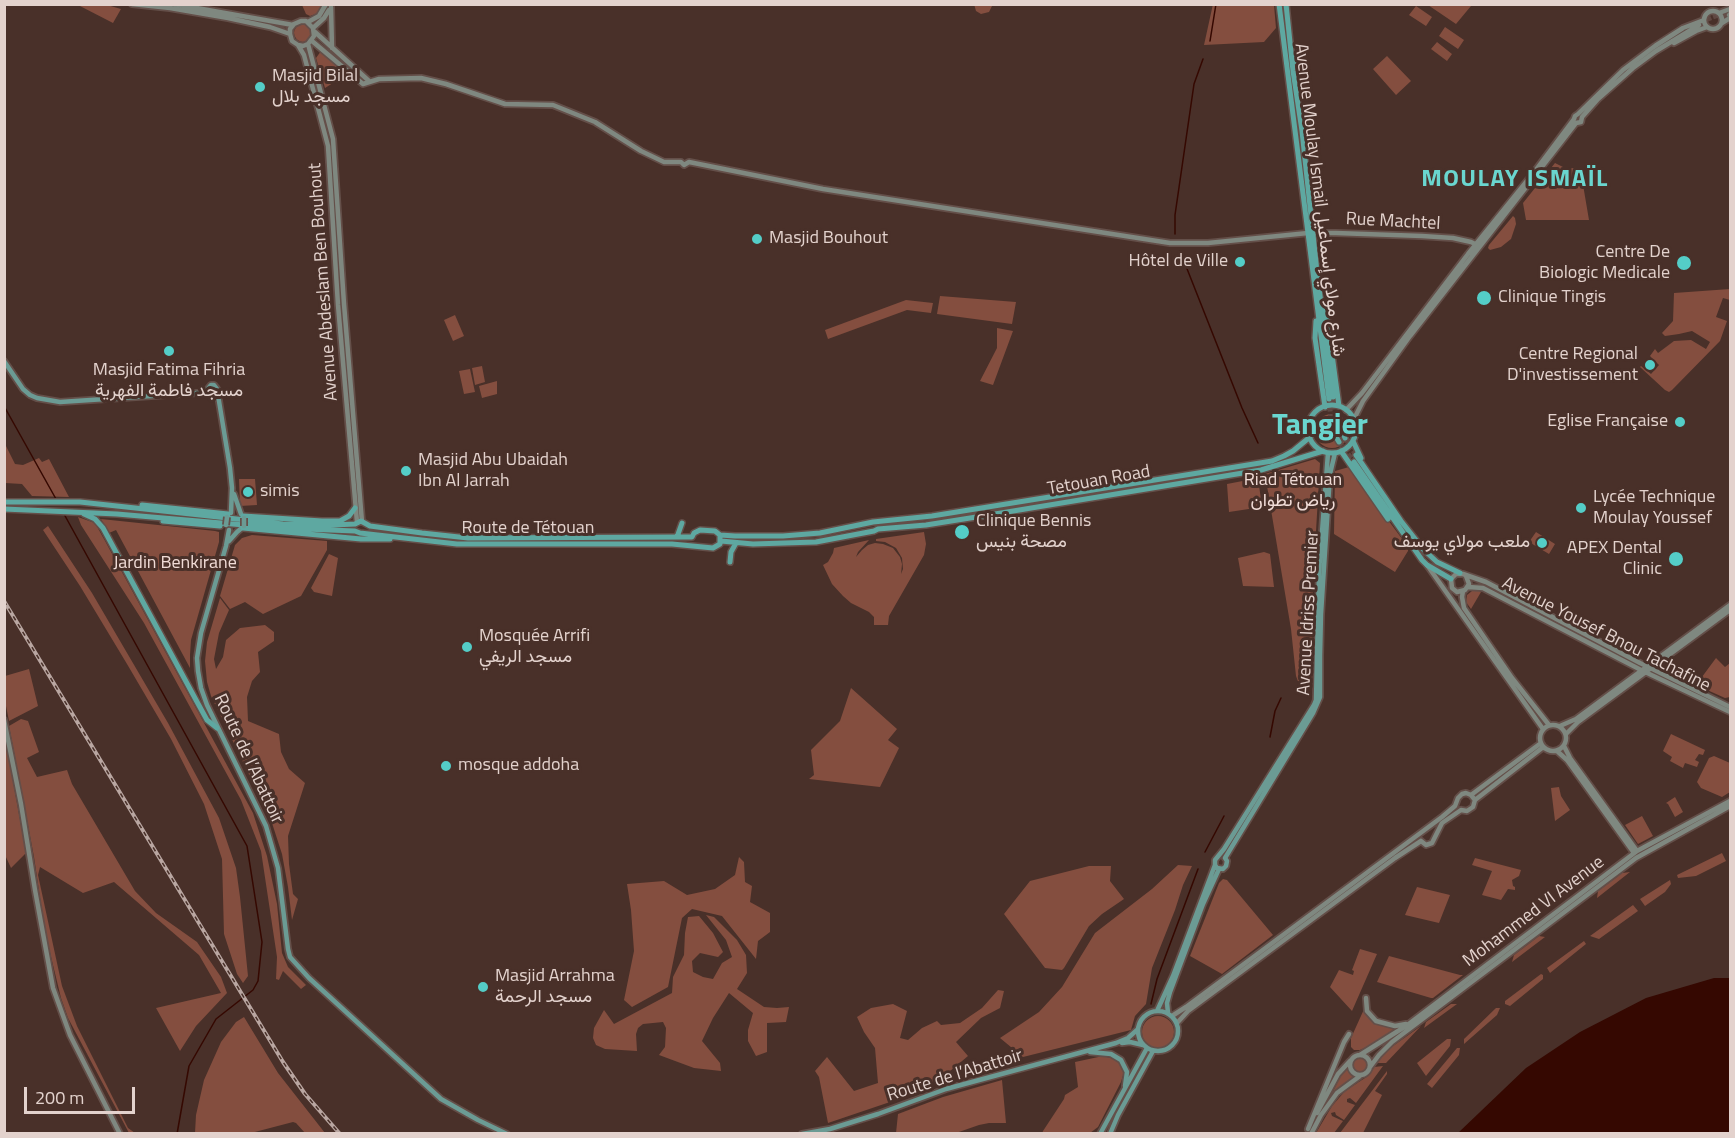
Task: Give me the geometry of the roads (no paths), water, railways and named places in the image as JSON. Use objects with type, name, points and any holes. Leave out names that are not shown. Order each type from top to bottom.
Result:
[{"type":"highway","name":"Avenue Moulay Ismail شارع مولاي إسماعيل","points":[[1279,4],[1310,232],[1320,291],[1331,398],[1317,310],[1310,232],[1302,131],[1286,4]]},
{"type":"highway","points":[[1293,64],[1299,52]]},
{"type":"highway","points":[[1320,291],[1327,314],[1339,406]]},
{"type":"highway","points":[[1317,310],[1315,338],[1325,407]]},
{"type":"highway","points":[[1339,406],[1346,410],[1353,419],[1356,430],[1353,441],[1338,452],[1325,452],[1312,443],[1309,424],[1317,411],[1325,407],[1339,406]]},
{"type":"highway","points":[[1339,442],[1335,435],[1334,419],[1345,438]]},
{"type":"highway","name":"Route de Tétouan","points":[[721,538],[820,533],[874,526],[1260,463],[1284,456],[1310,436]]},
{"type":"highway","points":[[1353,441],[1360,456],[1388,495],[1402,527]]},
{"type":"highway","name":"Tetouan Road","points":[[874,526],[926,525],[989,515],[1261,470],[1325,452]]},
{"type":"highway","points":[[1338,452],[1391,522],[1395,526],[1402,527]]},
{"type":"highway","points":[[1356,456],[1427,565],[1451,579]]},
{"type":"highway","points":[[1354,462],[1402,527],[1428,554],[1463,574]]},
{"type":"highway","name":"Route de Tétouan","points":[[4,502],[70,502],[283,524],[360,523],[422,534],[468,538],[692,537],[696,531],[700,530],[715,531],[721,538],[736,543],[816,542],[874,526]]},
{"type":"highway","points":[[131,507],[146,505],[229,515]]},
{"type":"highway","points":[[243,516],[322,521],[344,520],[355,508]]},
{"type":"highway","name":"Route de Tétouan","points":[[4,509],[136,515],[279,528],[355,531],[457,544],[672,544],[713,548],[719,545],[721,538]]},
{"type":"highway","points":[[77,512],[95,519],[100,524],[207,720],[218,728]]},
{"type":"highway","points":[[136,515],[147,519],[227,527]]},
{"type":"highway","points":[[322,521],[333,525]]},
{"type":"highway","points":[[355,531],[360,523],[366,529],[363,532]]},
{"type":"highway","points":[[677,537],[682,523]]},
{"type":"highway","points":[[890,535],[895,527]]},
{"type":"highway","points":[[241,529],[361,539],[413,539]]},
{"type":"highway","points":[[320,530],[339,536]]},
{"type":"highway","points":[[692,537],[694,545]]},
{"type":"highway","points":[[840,537],[846,542]]},
{"type":"highway","points":[[729,562],[736,543]]},
{"type":"main road","points":[[132,4],[228,18],[290,34]]},
{"type":"main road","points":[[174,4],[293,25],[301,21],[308,22],[319,16],[329,5]]},
{"type":"main road","points":[[293,25],[290,34],[292,41],[303,46],[310,42],[314,30],[324,18],[329,5]]},
{"type":"main road","points":[[329,5],[332,48]]},
{"type":"main road","points":[[1346,410],[1378,373],[1575,121],[1575,116],[1580,116],[1603,88],[1683,28],[1704,20],[1709,13],[1714,11],[1730,13]]},
{"type":"main road","points":[[1719,13],[1722,23]]},
{"type":"main road","points":[[1647,55],[1696,31],[1707,27],[1715,29],[1730,13]]},
{"type":"main road","points":[[1704,20],[1707,27]]},
{"type":"main road","points":[[308,22],[332,48],[369,81],[363,84],[310,42]]},
{"type":"main road","points":[[1647,55],[1698,24]]},
{"type":"main road","name":"Avenue Abdeslam Ben Bouhout","points":[[310,42],[333,139],[360,523]]},
{"type":"main road","name":"Avenue Abdeslam Ben Bouhout","points":[[298,45],[304,55],[328,146],[338,305],[355,508],[360,523]]},
{"type":"main road","name":"Rue Machtel","points":[[369,81],[421,78],[505,104],[553,105],[595,122],[657,159],[669,162],[681,162],[681,159],[685,157],[688,158],[688,162],[789,183],[1170,243],[1208,243],[1310,232],[1422,236],[1460,239],[1478,245]]},
{"type":"main road","points":[[1353,419],[1363,401],[1478,245]]},
{"type":"main road","points":[[4,361],[23,388],[30,394],[46,400],[60,402],[211,393],[220,408],[232,488],[227,527],[241,529],[243,516],[232,488]]},
{"type":"main road","name":"Avenue Idriss Premier","points":[[1222,857],[1316,700],[1325,452]]},
{"type":"main road","name":"Avenue Idriss Premier","points":[[1222,857],[1313,713],[1320,697],[1320,633],[1330,474],[1338,452]]},
{"type":"main road","points":[[229,515],[243,516]]},
{"type":"main road","name":"Route de l’Abattoir","points":[[227,527],[226,546],[201,633],[197,658],[201,687],[207,705],[266,826],[278,868],[288,950],[295,964],[441,1099],[507,1134]]},
{"type":"main road","name":"Route de l’Abattoir","points":[[226,546],[241,529]]},
{"type":"main road","points":[[1427,565],[1543,729]]},
{"type":"main road","points":[[1463,591],[1454,590],[1451,585],[1454,575],[1463,574],[1469,582],[1468,587],[1463,591],[1464,608],[1512,678],[1549,725]]},
{"type":"main road","name":"Avenue Yousef Bnou Tachafine","points":[[1463,574],[1490,584],[1647,669]]},
{"type":"main road","name":"Avenue Yousef Bnou Tachafine","points":[[1468,587],[1483,588],[1731,712]]},
{"type":"main road","points":[[1566,734],[1578,722],[1731,605]]},
{"type":"main road","points":[[1560,726],[1567,740],[1564,746],[1557,751],[1550,751],[1541,743],[1540,734],[1543,729],[1549,725],[1560,726],[1576,719],[1731,610]]},
{"type":"main road","points":[[1647,669],[1731,707]]},
{"type":"main road","points":[[4,720],[55,998],[70,1035],[120,1134]]},
{"type":"main road","points":[[1473,797],[1541,743]]},
{"type":"main road","points":[[1564,746],[1635,852]]},
{"type":"main road","points":[[1473,797],[1545,748]]},
{"type":"main road","points":[[1557,751],[1567,760],[1635,852]]},
{"type":"main road","points":[[1217,867],[1223,869],[1227,861],[1222,857],[1215,860],[1217,867],[1170,992],[1167,1006],[1170,1014],[1177,1023],[1179,1034],[1172,1047],[1160,1052],[1153,1051],[1145,1047],[1137,1030],[1146,1015],[1157,1011],[1170,1014],[1186,1007],[1427,829],[1457,803],[1461,794],[1466,793],[1473,797]]},
{"type":"main road","points":[[1421,841],[1424,844],[1431,844],[1442,823],[1461,810],[1472,809],[1473,797]]},
{"type":"main road","name":"Mohammed VI Avenue","points":[[1360,1055],[1412,1022],[1635,852],[1731,801]]},
{"type":"main road","points":[[1457,803],[1461,810]]},
{"type":"main road","name":"Mohammed VI Avenue","points":[[1370,1067],[1386,1047],[1636,858],[1731,806]]},
{"type":"main road","points":[[1427,829],[1435,834]]},
{"type":"main road","points":[[1420,833],[1421,841]]},
{"type":"main road","points":[[1177,1023],[1188,1011],[1421,841]]},
{"type":"main road","points":[[1157,1011],[1217,867]]},
{"type":"main road","points":[[1366,998],[1368,1013],[1376,1021],[1395,1026],[1412,1022]]},
{"type":"main road","name":"Route de l’Abattoir","points":[[802,1134],[830,1129],[878,1114],[946,1089],[1116,1043],[1128,1038],[1137,1030]]},
{"type":"main road","points":[[1309,1132],[1333,1068],[1349,1034]]},
{"type":"main road","name":"Route de l’Abattoir","points":[[1116,1043],[1130,1042],[1145,1047]]},
{"type":"main road","points":[[1109,1134],[1125,1089],[1145,1047]]},
{"type":"main road","points":[[1086,1051],[1111,1054],[1121,1060],[1126,1072],[1125,1089]]},
{"type":"main road","points":[[1101,1134],[1153,1051]]},
{"type":"main road","points":[[1360,1055],[1368,1059],[1370,1067],[1367,1073],[1337,1093],[1309,1132],[1338,1074],[1354,1057],[1360,1055]]},
{"type":"main road","points":[[1350,1061],[1351,1071],[1360,1076]]},
{"type":"waterway","points":[[1210,41],[1216,4]]},
{"type":"waterway","points":[[1175,234],[1175,215],[1194,84],[1203,59]]},
{"type":"waterway","points":[[1180,251],[1258,443]]},
{"type":"waterway","points":[[4,406],[56,499]]},
{"type":"waterway","points":[[64,514],[247,846],[262,942],[258,981],[253,990],[216,1019],[189,1066],[177,1134]]},
{"type":"waterway","points":[[1270,737],[1275,711],[1281,698]]},
{"type":"waterway","points":[[1205,852],[1224,816]]},
{"type":"waterway","points":[[1151,1004],[1157,979],[1198,869]]},
{"type":"tunnel","points":[[1701,22],[1724,13]]},
{"type":"tunnel","points":[[1333,397],[1336,418]]},
{"type":"tunnel","points":[[1329,399],[1331,420]]},
{"type":"tunnel","points":[[1345,438],[1356,455]]},
{"type":"tunnel","points":[[1339,442],[1354,462]]},
{"type":"railway","points":[[4,601],[283,1062],[305,1094],[340,1134]]},
{"type":"place","name":"Masjid Bilal مسجد بلال","points":[[260,87]]},
{"type":"place","name":"Masjid Bouhout","points":[[757,239]]},
{"type":"place","name":"Hôtel de Ville","points":[[1240,262]]},
{"type":"place","name":"Centre De Biologic Medicale","points":[[1684,263]]},
{"type":"place","name":"Clinique Tingis","points":[[1484,298]]},
{"type":"place","name":"Masjid Fatima Fihria مسجد فاطمة الفهرية","points":[[169,351]]},
{"type":"place","name":"Centre Regional D'investissement","points":[[1650,365]]},
{"type":"place","name":"Eglise Française","points":[[1680,422]]},
{"type":"place","name":"Masjid Abu Ubaidah Ibn Al Jarrah","points":[[406,471]]},
{"type":"place","name":"simis","points":[[248,492]]},
{"type":"place","name":"Lycée Technique Moulay Youssef","points":[[1581,508]]},
{"type":"place","name":"Clinique Bennis مصحة بنيس","points":[[962,532]]},
{"type":"place","name":"ملعب مولاي يوسف","points":[[1542,543]]},
{"type":"place","name":"APEX Dental Clinic","points":[[1676,559]]},
{"type":"place","name":"Mosquée Arrifi مسجد الريفي","points":[[467,647]]},
{"type":"place","name":"mosque addoha","points":[[446,766]]},
{"type":"place","name":"Masjid Arrahma مسجد الرحمة","points":[[483,987]]},
{"type":"district","name":"MOULAY ISMAÏL","points":[[1515,180]]},
{"type":"district","name":"Tangier","points":[[1320,427]]},
{"type":"park label","name":"Riad Tétouan رياض تطوان","points":[[1293,491]]},
{"type":"park label","name":"Jardin Benkirane","points":[[175,564]]}]
